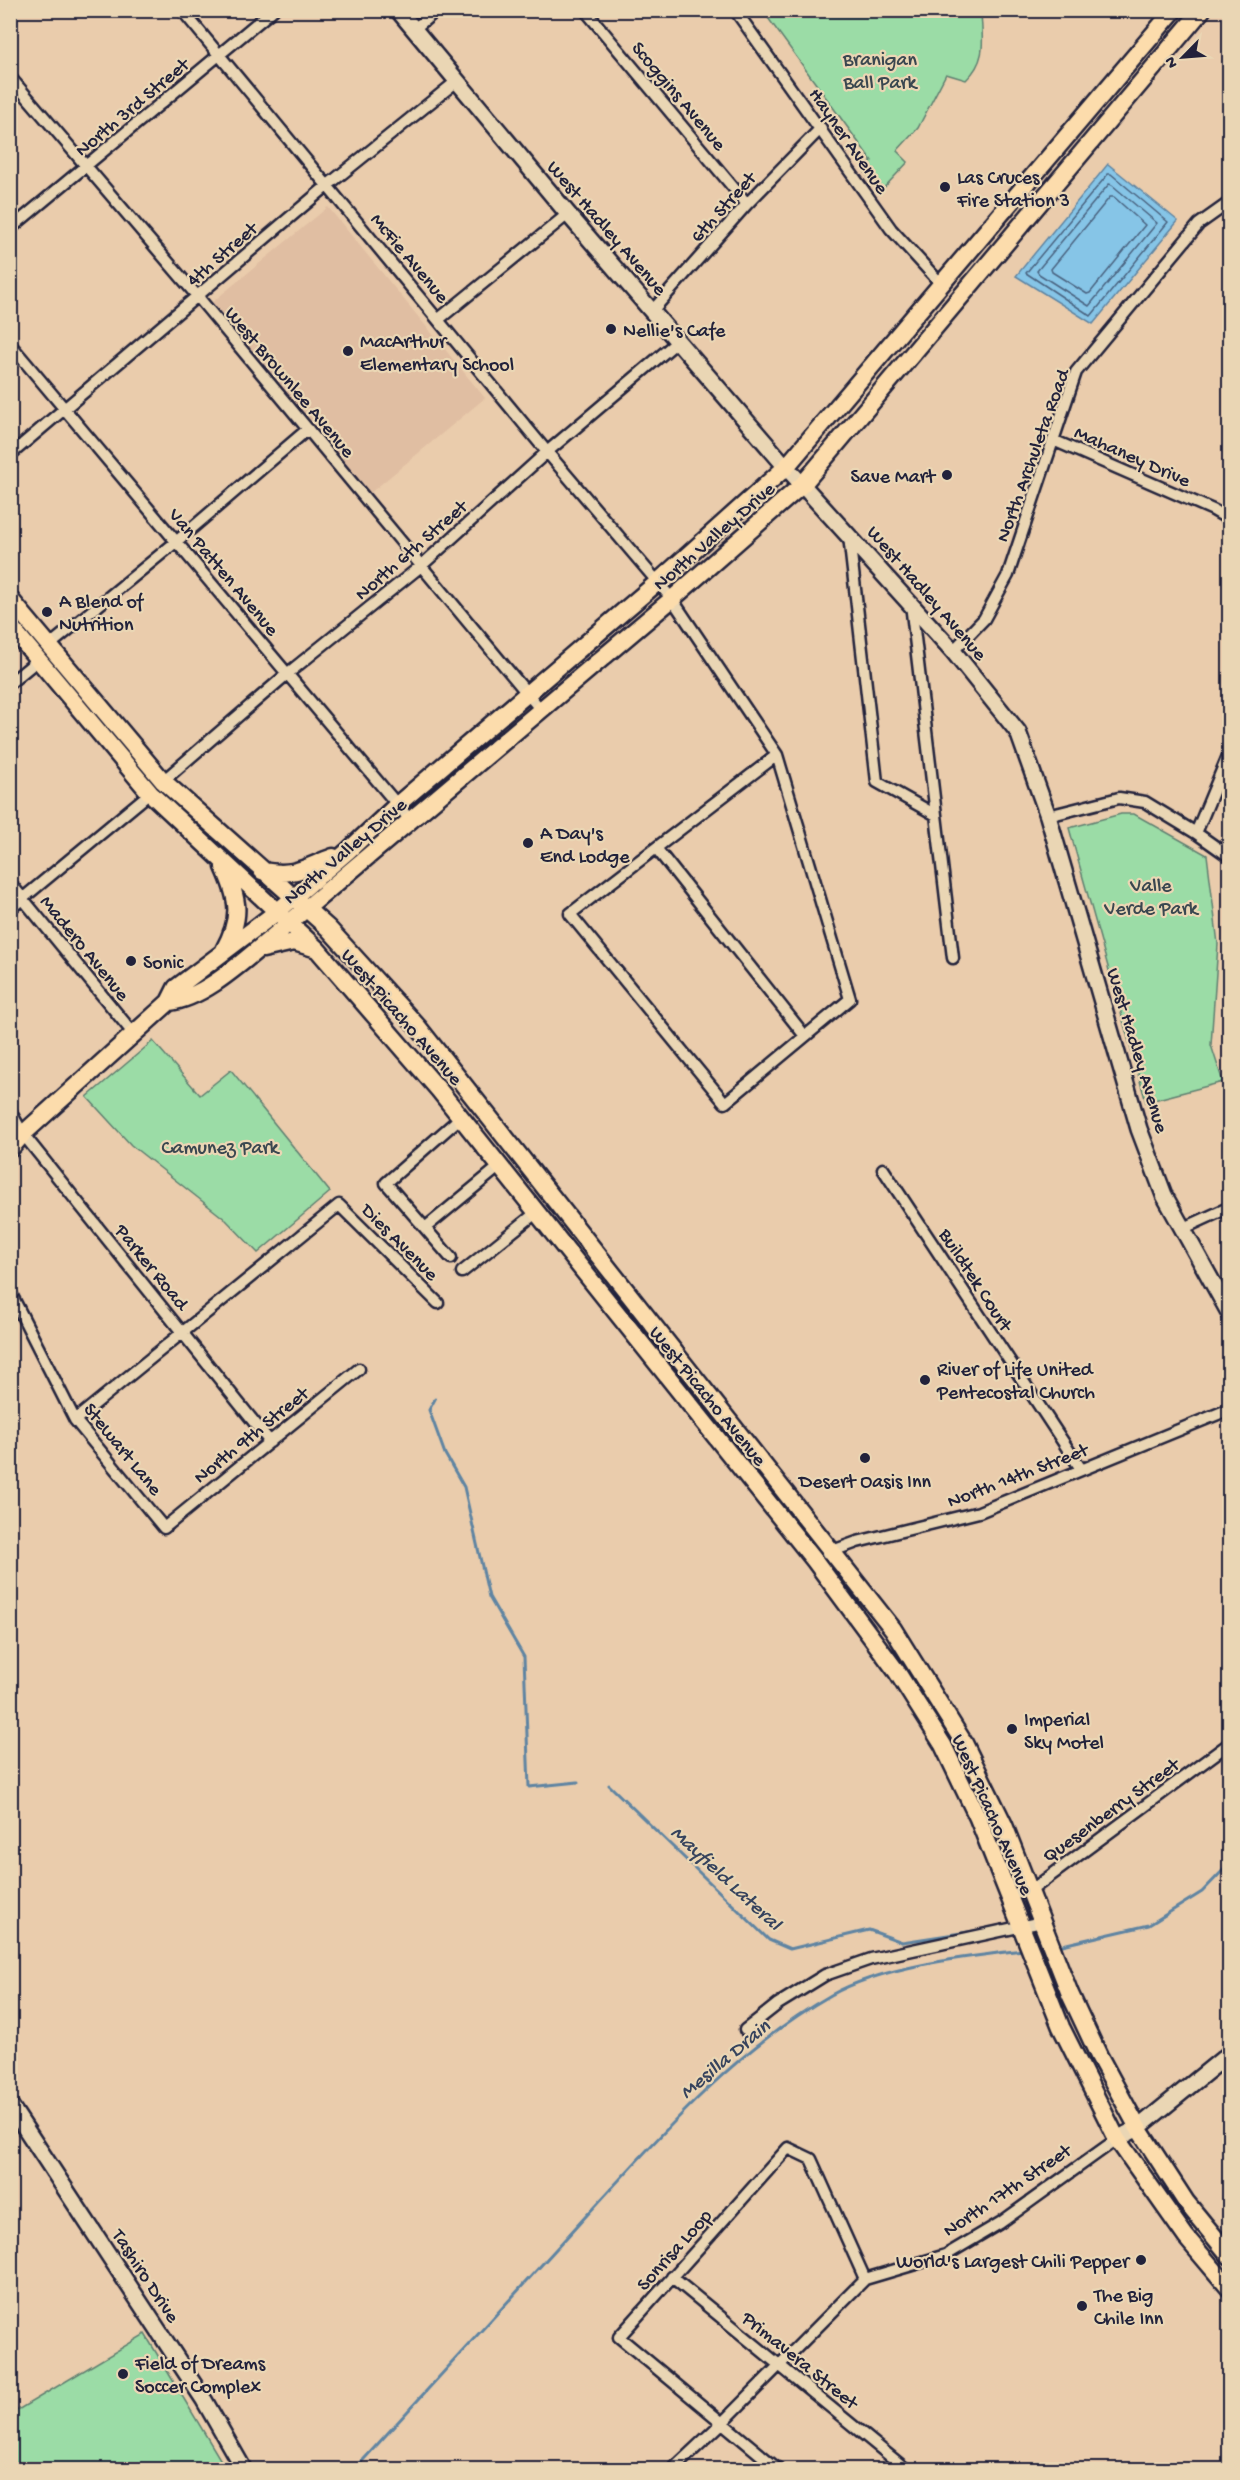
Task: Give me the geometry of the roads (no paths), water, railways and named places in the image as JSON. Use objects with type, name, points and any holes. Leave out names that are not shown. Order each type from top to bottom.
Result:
[{"type":"main road","name":"North Valley Drive","points":[[10,1149],[23,1134],[170,1002],[176,988],[222,953],[284,916],[300,903],[348,851],[397,805],[659,581],[786,467],[1174,10]]},
{"type":"main road","name":"North Valley Drive","points":[[300,903],[333,886],[804,484],[1202,10]]},
{"type":"main road","name":"West Picacho Avenue","points":[[10,599],[163,781],[328,928],[418,1027],[893,1629],[964,1743],[1004,1825],[1064,1978],[1099,2056],[1138,2128],[1186,2202],[1230,2256]]},
{"type":"main road","name":"West Picacho Avenue","points":[[10,626],[150,793],[317,949],[461,1117],[815,1561],[897,1672],[943,1745],[978,1818],[1061,2027],[1117,2139],[1186,2237],[1230,2289]]},
{"type":"main road","points":[[262,871],[279,874],[296,873],[348,851]]},
{"type":"main road","points":[[221,861],[235,891],[238,912],[232,935],[222,953]]},
{"type":"main road","points":[[328,928],[324,913],[333,886]]},
{"type":"main road","name":"North Valley Drive","points":[[170,1002],[186,1000],[254,952],[284,916]]},
{"type":"main road","points":[[254,952],[273,945],[294,942],[317,949]]},
{"type":"street","name":"McFie Avenue","points":[[182,10],[547,452],[659,581],[777,755],[850,999],[805,1036]]},
{"type":"street","name":"North 3rd Street","points":[[10,229],[273,10]]},
{"type":"street","name":"West Hadley Avenue","points":[[398,10],[568,214],[786,467],[804,484],[953,651],[1018,732],[1048,816],[1139,1129],[1164,1195],[1230,1314]]},
{"type":"street","points":[[414,29],[437,10]]},
{"type":"street","name":"Scoggins Avenue","points":[[585,10],[747,204]]},
{"type":"street","name":"Hayner Avenue","points":[[735,10],[891,229],[942,285]]},
{"type":"street","name":"West Brownlee Avenue","points":[[10,77],[198,297],[541,710]]},
{"type":"street","name":"4th Street","points":[[10,455],[328,185],[457,81]]},
{"type":"street","name":"6th Street","points":[[652,311],[747,204],[821,128]]},
{"type":"street","name":"North Archuleta Road","points":[[953,651],[984,619],[1008,575],[1077,372],[1199,224],[1230,202]]},
{"type":"street","points":[[439,319],[568,214]]},
{"type":"street","name":"North 6th Street","points":[[163,781],[287,674],[421,567],[547,452],[678,341]]},
{"type":"street","name":"Van Patten Avenue","points":[[10,344],[411,821]]},
{"type":"street","points":[[50,645],[177,542],[308,429]]},
{"type":"street","name":"Mahaney Drive","points":[[1053,440],[1213,510],[1230,520]]},
{"type":"street","points":[[849,534],[877,782],[936,815]]},
{"type":"street","points":[[911,604],[953,958]]},
{"type":"street","points":[[10,683],[38,660]]},
{"type":"street","points":[[1196,833],[1230,751]]},
{"type":"street","points":[[656,848],[805,1036],[724,1103],[570,914],[777,755]]},
{"type":"street","points":[[10,909],[150,793]]},
{"type":"street","points":[[1048,816],[1119,798],[1145,802],[1230,857]]},
{"type":"street","name":"Madero Avenue","points":[[10,883],[133,1033]]},
{"type":"street","name":"Parker Road","points":[[10,1111],[23,1134],[270,1442]]},
{"type":"street","points":[[451,1258],[386,1183],[461,1117]]},
{"type":"street","points":[[425,1228],[500,1166]]},
{"type":"street","name":"Buildtek Court","points":[[883,1169],[1081,1470]]},
{"type":"street","name":"Dies Avenue","points":[[182,1331],[339,1205],[438,1303]]},
{"type":"street","points":[[1182,1229],[1230,1207]]},
{"type":"street","points":[[462,1272],[537,1212]]},
{"type":"street","name":"Stewart Lane","points":[[10,1292],[75,1420],[164,1528]]},
{"type":"street","points":[[75,1420],[182,1331]]},
{"type":"street","name":"North 9th Street","points":[[164,1528],[359,1369]]},
{"type":"street","name":"North 14th Street","points":[[815,1561],[832,1550],[979,1512],[1230,1409]]},
{"type":"street","name":"Quesenberry Street","points":[[1008,1895],[1030,1890],[1230,1743]]},
{"type":"street","points":[[745,2030],[778,2004],[825,1975],[871,1959],[1042,1922]]},
{"type":"street","name":"North 17th Street","points":[[672,2469],[722,2423],[865,2279],[946,2255],[1000,2223],[1117,2139],[1138,2128],[1230,2054]]},
{"type":"street","name":"Tashiro Drive","points":[[10,2105],[204,2400],[244,2469]]},
{"type":"street","name":"Sonrisa Loop","points":[[779,2469],[619,2337],[788,2148],[811,2159],[865,2279]]},
{"type":"street","name":"Primavera Street","points":[[672,2277],[907,2469]]},
{"type":"water","points":[[1108,164],[1178,221],[1093,324],[1016,276]]},
{"type":"waterway","name":"Mayfield Lateral","points":[[435,1399],[429,1410],[445,1454],[464,1487],[489,1597],[524,1657],[529,1787],[578,1782]]},
{"type":"waterway","name":"Mayfield Lateral","points":[[609,1785],[769,1940],[790,1949],[869,1930],[902,1942],[981,1930]]},
{"type":"waterway","name":"Mesilla Drain","points":[[1058,1946],[1149,1925],[1202,1892],[1230,1863]]},
{"type":"waterway","name":"Mesilla Drain","points":[[354,2470],[665,2131],[695,2100],[760,2043],[831,1995],[852,1985],[925,1964],[1024,1950]]},
{"type":"place","name":"Las Cruces Fire Station 3","points":[[945,187]]},
{"type":"place","name":"Nellie's Cafe","points":[[611,329]]},
{"type":"place","name":"MacArthur Elementary School","points":[[348,351]]},
{"type":"place","name":"Save Mart","points":[[947,475]]},
{"type":"place","name":"A Blend of Nutrition","points":[[47,612]]},
{"type":"place","name":"A Day's End Lodge","points":[[528,843]]},
{"type":"place","name":"Sonic","points":[[131,961]]},
{"type":"place","name":"River of Life United Pentecostal Church","points":[[925,1380]]},
{"type":"place","name":"Desert Oasis Inn","points":[[865,1458]]},
{"type":"place","name":"Imperial Sky Motel","points":[[1012,1729]]},
{"type":"place","name":"World's Largest Chili Pepper","points":[[1141,2260]]},
{"type":"place","name":"The Big Chile Inn","points":[[1082,2306]]},
{"type":"place","name":"Field of Dreams Soccer Complex","points":[[123,2374]]},
{"type":"park label","name":"Branigan Ball Park","points":[[880,70]]},
{"type":"park label","name":"Valle Verde Park","points":[[1151,896]]},
{"type":"park label","name":"Camunez Park","points":[[220,1146]]}]
